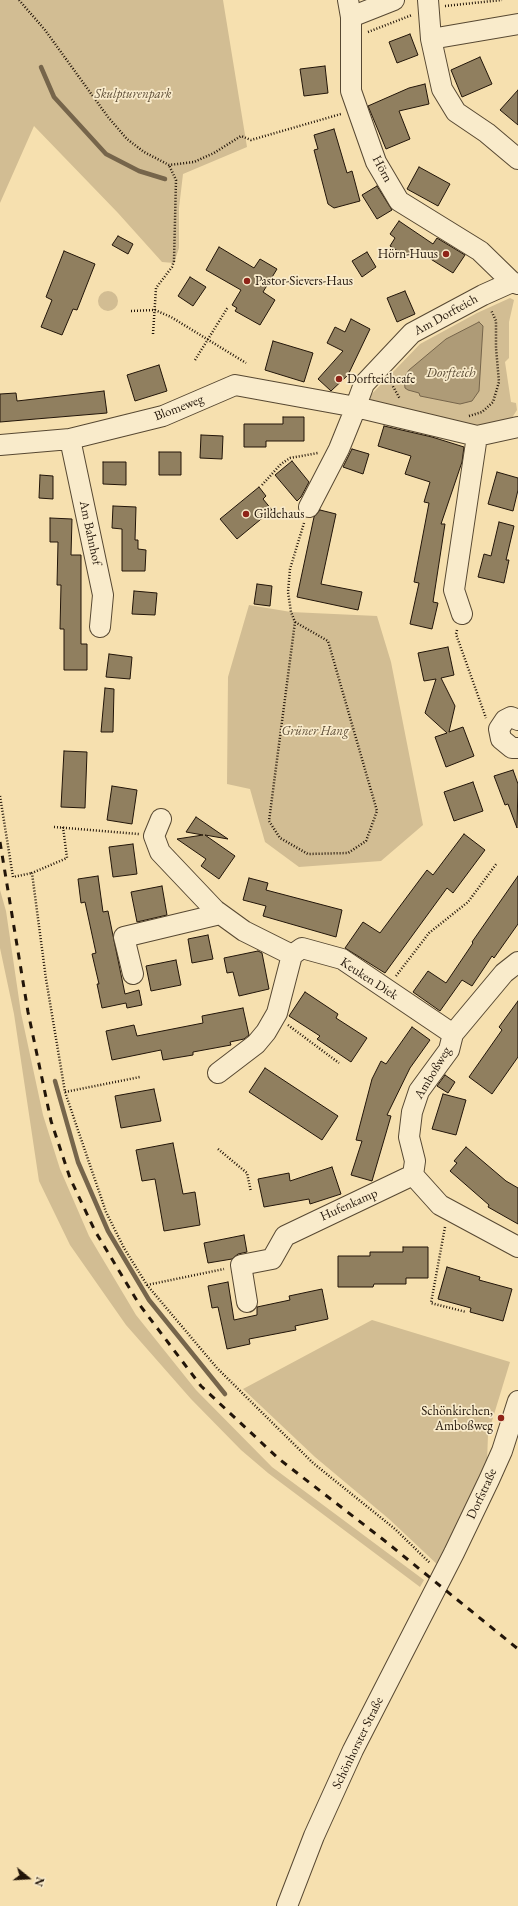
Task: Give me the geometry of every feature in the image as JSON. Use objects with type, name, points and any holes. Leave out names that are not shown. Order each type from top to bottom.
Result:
[{"type":"street","points":[[350,8],[394,0]]},
{"type":"street","points":[[429,4],[431,40],[442,89],[456,112],[487,133],[518,159]]},
{"type":"street","name":"Hörn","points":[[350,8],[351,91],[376,162],[400,201],[480,251],[515,283]]},
{"type":"street","points":[[431,40],[518,24]]},
{"type":"street","name":"Am Dorfteich","points":[[309,507],[339,450],[364,384],[384,362],[412,333],[483,295],[515,283]]},
{"type":"street","name":"Blomeweg","points":[[0,445],[70,439],[163,416],[235,385],[357,405]]},
{"type":"street","points":[[357,405],[477,436],[518,427]]},
{"type":"street","points":[[462,614],[454,590],[477,436]]},
{"type":"street","name":"Am Bahnhof","points":[[70,439],[103,595],[100,627]]},
{"type":"street","points":[[518,720],[511,717],[505,720],[499,729],[501,739],[512,748],[518,748]]},
{"type":"street","points":[[158,827],[160,852],[220,914],[244,931],[292,955],[275,1016],[266,1032],[256,1044],[218,1073]]},
{"type":"street","points":[[133,974],[124,936],[220,914]]},
{"type":"street","name":"Keuken Diek","points":[[292,955],[302,948],[342,959],[453,1034]]},
{"type":"street","name":"Amboßweg","points":[[413,1175],[415,1161],[409,1136],[412,1112],[419,1091],[449,1050],[453,1034],[504,973],[518,962]]},
{"type":"street","points":[[413,1175],[440,1205],[518,1247]]},
{"type":"street","name":"Hufenkamp","points":[[241,1265],[272,1259],[285,1236],[413,1175]]},
{"type":"street","points":[[241,1265],[247,1302]]},
{"type":"street","name":"Dorfstraße","points":[[441,1578],[502,1451],[518,1401]]},
{"type":"street","name":"Schönhorster Straße","points":[[287,1906],[314,1836],[353,1750],[441,1578]]},
{"type":"path","points":[[18,0],[45,30],[108,117],[127,139],[144,152],[169,165],[194,162],[241,136],[251,140],[357,110]]},
{"type":"path","points":[[350,38],[429,4],[502,0]]},
{"type":"path","points":[[153,334],[156,288],[172,267],[174,261],[176,180],[169,165]]},
{"type":"path","points":[[467,417],[482,412],[492,402],[499,382],[496,348],[496,321],[483,295]]},
{"type":"path","points":[[195,360],[228,307]]},
{"type":"path","points":[[131,312],[155,310],[171,317],[246,363]]},
{"type":"path","points":[[384,362],[392,387],[399,399],[405,402]]},
{"type":"path","points":[[262,485],[281,464],[290,458],[339,450]]},
{"type":"path","points":[[295,622],[328,641],[377,811],[366,841],[348,853],[308,854],[280,838],[270,821],[295,622],[291,612],[288,592],[290,569],[309,507]]},
{"type":"path","points":[[456,634],[488,722],[499,729]]},
{"type":"path","points":[[0,796],[13,877],[32,873],[67,858],[63,828]]},
{"type":"path","points":[[54,827],[158,827]]},
{"type":"path","points":[[386,989],[429,933],[468,902],[497,863]]},
{"type":"path","points":[[32,873],[46,979],[65,1092],[106,1212],[124,1248],[146,1285],[217,1368],[313,1463],[395,1530],[430,1563],[441,1578]]},
{"type":"path","points":[[275,1016],[340,1063]]},
{"type":"path","points":[[65,1092],[140,1077]]},
{"type":"path","points":[[218,1149],[247,1173],[251,1192]]},
{"type":"path","points":[[448,1209],[431,1303],[466,1312]]},
{"type":"path","points":[[146,1285],[241,1265]]},
{"type":"green space","name":"Skulpturenpark","points":[[0,0],[223,0],[247,147],[183,174],[179,208],[179,248],[174,263],[162,262],[118,213],[34,126],[0,203]]},
{"type":"green space","points":[[104,291],[112,291],[118,297],[118,305],[112,311],[104,311],[98,305],[98,297]]},
{"type":"green space","points":[[510,298],[514,300],[509,322],[509,358],[505,362],[511,402],[516,403],[517,410],[510,421],[482,428],[365,401],[420,344],[477,313]]},
{"type":"green space","name":"Grüner Hang","points":[[249,605],[291,612],[377,616],[391,662],[423,825],[381,861],[299,867],[265,842],[250,789],[227,784],[228,677]]},
{"type":"green space","points":[[0,890],[6,911],[21,1013],[43,1115],[60,1169],[89,1236],[136,1315],[196,1390],[272,1467],[424,1580],[420,1587],[268,1473],[241,1450],[191,1399],[126,1325],[70,1245],[39,1181],[14,1014],[0,948]]},
{"type":"green space","points":[[372,1320],[510,1362],[488,1434],[487,1463],[440,1567],[389,1519],[315,1457],[243,1389]]},
{"type":"water","name":"Dorfteich","points":[[479,322],[483,326],[479,391],[472,401],[460,404],[420,396],[419,393],[405,388],[404,378],[409,370],[446,339]]},
{"type":"building","points":[[410,34],[418,55],[397,63],[389,42]]},
{"type":"building","points":[[480,57],[492,84],[462,97],[451,70]]},
{"type":"building","points":[[325,66],[328,93],[304,96],[300,69]]},
{"type":"building","points":[[425,84],[429,104],[399,111],[410,139],[386,149],[368,106],[409,88]]},
{"type":"building","points":[[518,90],[518,125],[500,110]]},
{"type":"building","points":[[334,129],[347,173],[352,171],[360,201],[334,208],[328,204],[314,150],[318,149],[314,135]]},
{"type":"building","points":[[419,167],[450,184],[438,206],[407,189]]},
{"type":"building","points":[[377,186],[392,210],[377,219],[362,195]]},
{"type":"building","points":[[399,221],[433,244],[437,238],[465,255],[453,273],[413,248],[407,257],[390,246],[395,238],[390,234]]},
{"type":"building","points":[[118,236],[133,244],[128,254],[112,245]]},
{"type":"building","name":"Pastor-Sievers-Haus","points":[[219,247],[254,268],[260,259],[277,269],[263,292],[275,300],[260,325],[235,311],[237,308],[232,305],[241,290],[206,270]]},
{"type":"building","points":[[64,251],[95,264],[77,310],[73,309],[62,335],[41,327],[52,300],[46,297]]},
{"type":"building","points":[[367,252],[376,267],[362,277],[352,261]]},
{"type":"building","points":[[190,277],[206,287],[193,306],[178,296]]},
{"type":"building","points":[[405,291],[415,314],[397,322],[387,298]]},
{"type":"building","points":[[351,319],[370,329],[348,375],[331,391],[318,379],[343,351],[327,343],[335,327],[345,332]]},
{"type":"building","points":[[273,341],[313,353],[304,382],[265,370]]},
{"type":"building","points":[[159,365],[167,391],[135,401],[127,375]]},
{"type":"building","points":[[104,391],[107,413],[0,422],[0,394],[16,393],[17,401]]},
{"type":"building","points":[[283,417],[304,417],[304,441],[266,441],[266,447],[244,447],[244,424],[283,424]]},
{"type":"building","points":[[384,426],[432,437],[464,447],[462,462],[441,524],[445,524],[433,602],[438,603],[432,629],[410,624],[419,583],[414,582],[429,503],[424,502],[430,482],[405,474],[411,456],[378,446]]},
{"type":"building","points":[[201,435],[223,436],[222,459],[200,458]]},
{"type":"building","points":[[352,449],[369,454],[363,474],[343,467]]},
{"type":"building","points":[[159,452],[181,452],[181,475],[159,475]]},
{"type":"building","points":[[292,461],[309,482],[301,497],[297,501],[275,475]]},
{"type":"building","points":[[103,462],[126,462],[126,485],[103,484]]},
{"type":"building","points":[[497,472],[518,478],[518,490],[513,511],[488,504]]},
{"type":"building","points":[[40,475],[53,476],[53,499],[39,498]]},
{"type":"building","name":"Gildehaus","points":[[259,487],[266,496],[263,499],[272,510],[237,539],[220,519]]},
{"type":"building","points":[[113,506],[136,507],[135,540],[138,540],[138,549],[146,550],[145,571],[122,571],[122,529],[112,528]]},
{"type":"building","points":[[320,510],[336,514],[321,584],[362,592],[358,610],[297,597],[314,517]]},
{"type":"building","points":[[50,518],[72,519],[71,555],[81,555],[81,644],[87,644],[87,670],[64,670],[64,629],[60,629],[61,585],[57,585],[58,542],[50,542]]},
{"type":"building","points":[[499,522],[514,526],[506,560],[509,560],[504,583],[478,577],[484,554],[491,556]]},
{"type":"building","points":[[257,584],[272,586],[270,606],[254,604]]},
{"type":"building","points":[[134,591],[157,593],[155,615],[132,614]]},
{"type":"building","points":[[448,647],[454,675],[441,678],[455,706],[449,732],[463,727],[474,756],[446,767],[435,737],[447,733],[425,713],[436,679],[424,681],[418,653]]},
{"type":"building","points":[[109,654],[132,657],[130,679],[106,677]]},
{"type":"building","points":[[105,688],[114,689],[113,732],[101,732]]},
{"type":"building","points":[[64,751],[87,752],[85,808],[61,807]]},
{"type":"building","points":[[513,770],[518,784],[517,828],[508,804],[505,805],[494,776]]},
{"type":"building","points":[[473,782],[483,811],[454,821],[444,792]]},
{"type":"building","points":[[112,786],[137,790],[132,824],[107,820]]},
{"type":"building","points":[[196,817],[228,839],[205,835],[235,856],[219,879],[201,866],[206,859],[177,839],[203,835],[186,832]]},
{"type":"building","points":[[464,834],[485,850],[453,893],[447,888],[385,973],[345,948],[363,922],[380,933],[427,870],[433,875]]},
{"type":"building","points":[[133,844],[137,874],[113,877],[109,847]]},
{"type":"building","points":[[98,876],[103,912],[108,911],[125,994],[139,990],[142,1005],[127,1008],[126,1003],[102,1008],[97,984],[99,984],[92,954],[96,953],[85,902],[81,903],[78,879]]},
{"type":"building","points":[[518,876],[518,924],[494,958],[492,956],[472,986],[462,980],[440,1011],[413,992],[428,971],[446,983],[473,943],[472,942]]},
{"type":"building","points":[[249,878],[268,883],[266,890],[342,910],[336,937],[263,916],[266,906],[243,900]]},
{"type":"building","points":[[162,886],[167,915],[137,922],[131,892]]},
{"type":"building","points":[[208,935],[213,959],[192,963],[188,939]]},
{"type":"building","points":[[258,951],[262,953],[269,989],[239,996],[233,972],[227,973],[224,958]]},
{"type":"building","points":[[176,960],[181,985],[151,991],[146,966]]},
{"type":"building","points":[[305,992],[338,1014],[336,1018],[367,1038],[351,1062],[317,1039],[320,1036],[289,1016]]},
{"type":"building","points":[[518,1001],[518,1057],[492,1094],[469,1077],[502,1030],[499,1027]]},
{"type":"building","points":[[243,1008],[249,1035],[244,1039],[230,1042],[231,1045],[193,1052],[193,1055],[163,1060],[161,1050],[112,1060],[106,1031],[134,1025],[137,1036],[203,1023],[202,1016]]},
{"type":"building","points":[[412,1027],[430,1040],[410,1068],[387,1115],[391,1116],[372,1181],[351,1175],[362,1141],[356,1140],[372,1079],[381,1061],[386,1064]]},
{"type":"building","points":[[265,1068],[338,1116],[322,1140],[249,1092]]},
{"type":"building","points":[[445,1075],[455,1082],[448,1093],[437,1086]]},
{"type":"building","points":[[154,1089],[161,1121],[121,1128],[115,1096]]},
{"type":"building","points":[[443,1094],[466,1100],[456,1135],[432,1129]]},
{"type":"building","points":[[173,1143],[183,1194],[195,1192],[200,1225],[164,1231],[155,1179],[142,1181],[136,1150]]},
{"type":"building","points":[[466,1147],[506,1181],[518,1188],[518,1224],[488,1207],[489,1205],[450,1171],[457,1163],[454,1161]]},
{"type":"building","points":[[332,1167],[341,1194],[310,1204],[309,1199],[264,1207],[258,1179],[289,1173],[290,1181]]},
{"type":"building","points":[[244,1235],[247,1252],[238,1254],[232,1259],[208,1263],[204,1243]]},
{"type":"building","points":[[403,1247],[428,1247],[428,1278],[406,1278],[406,1284],[374,1284],[373,1287],[338,1287],[338,1256],[370,1256],[370,1252],[403,1252]]},
{"type":"building","points":[[447,1267],[480,1277],[479,1280],[512,1289],[503,1321],[470,1312],[471,1308],[438,1299]]},
{"type":"building","points":[[228,1282],[234,1320],[257,1315],[257,1307],[290,1300],[289,1296],[322,1289],[328,1319],[295,1326],[296,1330],[249,1339],[250,1344],[227,1349],[218,1307],[212,1308],[208,1286]]},
{"type":"waterway","points":[[41,67],[54,97],[106,154],[139,171],[165,179]]},
{"type":"waterway","points":[[55,1081],[78,1162],[108,1231],[149,1300],[225,1394]]},
{"type":"railway","points":[[0,842],[28,1012],[51,1121],[70,1178],[95,1231],[139,1304],[201,1386],[279,1459],[385,1541],[518,1649]]},
{"type":"place","name":"Hörn-Huus","points":[[446,254]]},
{"type":"place","name":"Pastor-Sievers-Haus","points":[[247,281]]},
{"type":"place","name":"Dorfteichcafe","points":[[339,379]]},
{"type":"place","name":"Gildehaus","points":[[246,514]]},
{"type":"place","name":"Schönkirchen, Amboßweg","points":[[501,1418]]}]
